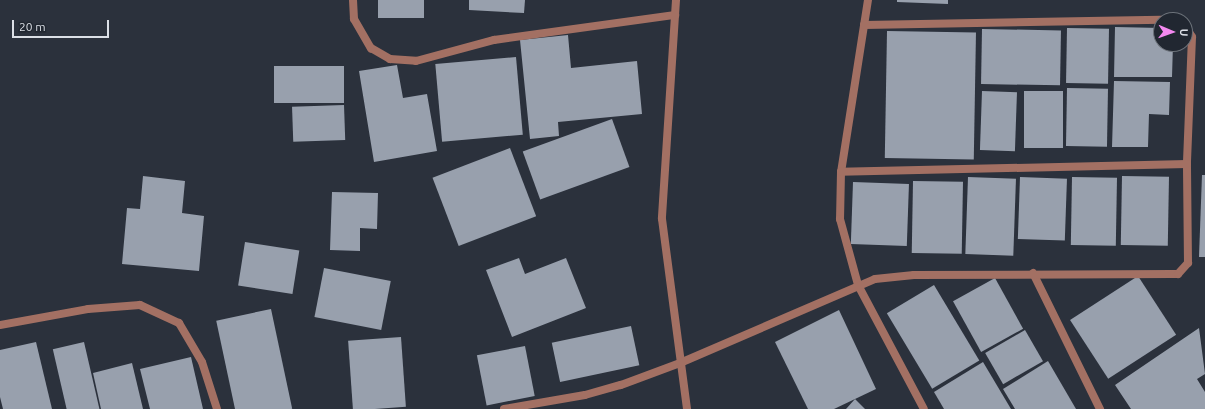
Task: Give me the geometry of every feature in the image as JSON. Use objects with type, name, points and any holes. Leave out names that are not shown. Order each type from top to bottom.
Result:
[{"type":"street","points":[[353,0],[354,19],[371,48],[390,59],[416,61],[494,40],[675,15]]},
{"type":"street","points":[[676,0],[662,219],[687,409]]},
{"type":"street","points":[[868,0],[841,172],[840,219],[858,285],[924,409]]},
{"type":"street","points":[[864,25],[1153,20]]},
{"type":"street","points":[[504,409],[585,395],[622,385],[680,363],[874,279],[914,275],[1033,273],[1178,274],[1188,263],[1187,164],[1191,52]]},
{"type":"street","points":[[841,172],[1187,164]]},
{"type":"street","points":[[1033,273],[1100,409]]},
{"type":"street","points":[[0,325],[88,309],[140,305],[179,323],[202,362],[217,409]]},
{"type":"building","points":[[378,0],[424,0],[424,18],[378,18]]},
{"type":"building","points":[[469,0],[525,0],[524,13],[469,10]]},
{"type":"building","points":[[897,0],[948,0],[948,4],[897,2]]},
{"type":"building","points":[[1115,27],[1153,28],[1153,52],[1173,52],[1172,77],[1114,77]]},
{"type":"building","points":[[1067,28],[1109,29],[1108,84],[1066,83]]},
{"type":"building","points":[[982,29],[1061,30],[1060,85],[981,84]]},
{"type":"building","points":[[887,31],[976,33],[974,160],[885,158]]},
{"type":"building","points":[[568,35],[571,68],[637,61],[642,114],[558,122],[559,136],[530,139],[520,40]]},
{"type":"building","points":[[516,57],[523,135],[442,142],[435,64]]},
{"type":"building","points":[[397,65],[403,98],[427,94],[437,151],[374,162],[359,71]]},
{"type":"building","points":[[274,66],[344,66],[344,103],[274,103]]},
{"type":"building","points":[[1114,81],[1170,82],[1169,115],[1149,114],[1148,147],[1112,147]]},
{"type":"building","points":[[1067,88],[1108,89],[1107,147],[1066,146]]},
{"type":"building","points":[[982,91],[1017,92],[1015,151],[980,150]]},
{"type":"building","points":[[1024,91],[1063,91],[1063,148],[1024,148]]},
{"type":"building","points":[[344,105],[345,140],[293,142],[292,107]]},
{"type":"building","points":[[612,119],[629,167],[540,199],[523,151]]},
{"type":"building","points":[[510,148],[536,216],[459,246],[433,178]]},
{"type":"building","points":[[1202,175],[1205,175],[1205,257],[1199,257]]},
{"type":"building","points":[[143,176],[185,181],[182,213],[204,216],[199,271],[122,264],[127,208],[140,209]]},
{"type":"building","points":[[1122,176],[1169,177],[1168,246],[1121,245]]},
{"type":"building","points":[[968,177],[1016,179],[1013,256],[965,254]]},
{"type":"building","points":[[1020,177],[1067,179],[1065,241],[1018,239]]},
{"type":"building","points":[[1072,177],[1117,178],[1116,246],[1071,245]]},
{"type":"building","points":[[913,181],[963,182],[962,254],[912,253]]},
{"type":"building","points":[[853,182],[909,184],[907,246],[851,244]]},
{"type":"building","points":[[332,192],[378,193],[377,229],[360,228],[360,251],[330,250]]},
{"type":"building","points":[[245,242],[299,251],[292,294],[238,285]]},
{"type":"building","points":[[519,258],[525,274],[566,258],[586,308],[512,337],[486,270]]},
{"type":"building","points":[[324,268],[391,281],[381,330],[314,317]]},
{"type":"building","points":[[1138,276],[1176,335],[1108,379],[1070,320]]},
{"type":"building","points":[[995,278],[1023,329],[981,352],[953,301]]},
{"type":"building","points":[[934,285],[979,360],[932,389],[887,313]]},
{"type":"building","points":[[271,309],[292,409],[235,409],[216,321]]},
{"type":"building","points":[[839,310],[876,389],[834,409],[808,409],[775,342]]},
{"type":"building","points":[[631,326],[639,365],[560,382],[552,343]]},
{"type":"building","points":[[1199,328],[1205,374],[1197,379],[1205,392],[1205,409],[1131,409],[1115,385]]},
{"type":"building","points":[[1025,330],[1043,361],[1003,384],[985,353]]},
{"type":"building","points":[[401,337],[406,407],[353,409],[348,341]]},
{"type":"building","points":[[36,342],[52,409],[3,409],[0,397],[0,350]]},
{"type":"building","points":[[84,342],[99,409],[67,409],[53,349]]},
{"type":"building","points":[[525,346],[535,396],[487,405],[477,355]]},
{"type":"building","points":[[191,357],[203,409],[150,409],[140,369]]},
{"type":"building","points":[[1048,361],[1076,409],[1015,409],[1003,389]]},
{"type":"building","points":[[983,362],[1011,409],[944,409],[934,392]]},
{"type":"building","points":[[132,363],[143,409],[101,409],[93,373]]},
{"type":"building","points":[[855,399],[865,409],[846,409]]}]
